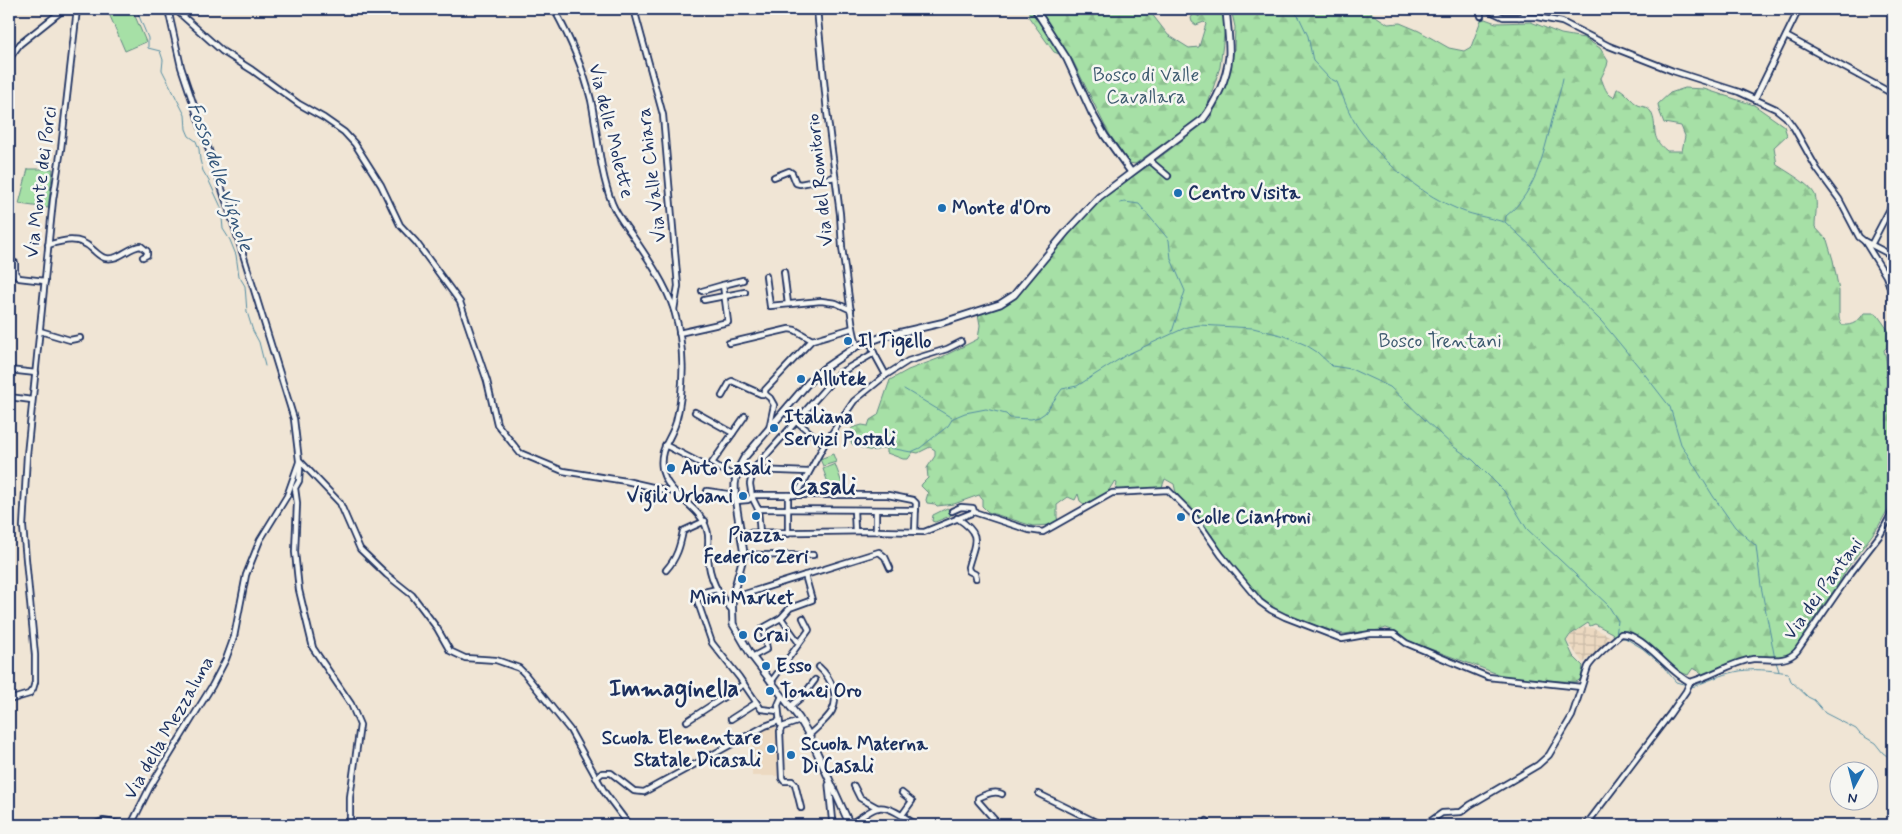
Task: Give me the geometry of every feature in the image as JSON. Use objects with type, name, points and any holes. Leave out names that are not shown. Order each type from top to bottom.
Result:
[{"type":"main road","points":[[1035,9],[1068,59],[1092,114],[1131,172]]},
{"type":"main road","points":[[849,825],[809,735],[752,657],[733,624],[732,598],[744,554],[735,498],[736,478],[744,458],[823,369],[857,346],[885,336],[941,323],[1005,302],[1014,295],[1067,231],[1095,202],[1131,172],[1196,125],[1213,106],[1228,64],[1229,46],[1226,9]]},
{"type":"main road","points":[[827,773],[833,825]]},
{"type":"street","points":[[9,59],[20,44],[64,9]]},
{"type":"street","name":"Via Monte dei Porci","points":[[9,700],[29,694],[34,689],[35,682],[35,655],[23,527],[27,455],[48,245],[77,9]]},
{"type":"street","name":"Via delle Molette","points":[[554,9],[570,38],[581,66],[591,100],[611,201],[618,216],[659,278],[674,310],[682,361],[682,392],[676,422],[661,454],[662,469],[674,492],[696,510],[705,521]]},
{"type":"street","name":"Via Valle Chiara","points":[[634,9],[664,124],[678,286],[674,310]]},
{"type":"street","name":"Via del Romitorio","points":[[817,9],[831,127],[843,255],[857,346]]},
{"type":"street","points":[[1476,9],[1481,16]]},
{"type":"street","points":[[1486,9],[1499,16],[1542,18],[1562,22],[1609,46],[1666,69],[1732,89],[1778,110],[1790,121],[1817,169],[1839,199],[1855,230],[1886,276],[1893,295]]},
{"type":"street","points":[[1518,18],[1531,9]]},
{"type":"street","points":[[1755,99],[1799,9]]},
{"type":"street","points":[[169,13],[179,10],[222,52],[332,124],[355,144],[380,185],[400,225],[416,242],[461,304],[487,381],[497,424],[520,453],[563,472],[626,481],[674,492]]},
{"type":"street","name":"Via della Mezzaluna","points":[[132,825],[150,787],[226,660],[234,637],[246,576],[260,540],[287,496],[299,461],[294,418],[288,396],[262,320],[233,222],[181,67],[169,13]]},
{"type":"street","points":[[1786,36],[1893,94]]},
{"type":"street","points":[[1148,160],[1168,176]]},
{"type":"street","points":[[774,177],[789,171],[796,182],[800,184],[835,176]]},
{"type":"street","points":[[1871,244],[1893,203]]},
{"type":"street","points":[[48,245],[67,240],[79,241],[105,258],[122,255],[135,247],[141,246],[147,251],[147,255],[144,257]]},
{"type":"street","points":[[1864,241],[1893,256]]},
{"type":"street","points":[[15,263],[15,273],[18,278],[45,281]]},
{"type":"street","points":[[784,272],[788,304]]},
{"type":"street","points":[[766,276],[770,306],[821,301],[836,303],[851,310]]},
{"type":"street","points":[[702,291],[743,280]]},
{"type":"street","points":[[679,333],[727,322],[723,285]]},
{"type":"street","points":[[704,300],[745,292]]},
{"type":"street","points":[[765,394],[765,390],[812,340],[853,328]]},
{"type":"street","points":[[729,344],[789,329],[795,330],[812,340]]},
{"type":"street","points":[[40,331],[70,340],[80,338]]},
{"type":"street","points":[[870,341],[886,375]]},
{"type":"street","points":[[790,495],[800,489],[824,444],[854,401],[886,375],[908,361],[947,349],[960,342]]},
{"type":"street","points":[[760,533],[758,509],[752,497],[750,484],[753,470],[838,374],[874,353]]},
{"type":"street","points":[[9,370],[36,373]]},
{"type":"street","points":[[722,396],[732,381],[765,394],[774,405],[769,430]]},
{"type":"street","points":[[9,397],[32,400]]},
{"type":"street","points":[[784,411],[824,444]]},
{"type":"street","points":[[695,412],[733,433]]},
{"type":"street","points":[[736,478],[712,463],[745,416]]},
{"type":"street","points":[[666,445],[706,466]]},
{"type":"street","points":[[299,461],[340,503],[359,548],[387,575],[411,594],[436,628],[447,649],[460,657],[494,660],[523,671],[570,730],[605,793],[629,825]]},
{"type":"street","points":[[299,461],[299,478],[295,488],[297,503],[295,544],[297,580],[310,641],[316,654],[351,704],[360,725],[350,797],[350,825]]},
{"type":"street","points":[[753,470],[808,472]]},
{"type":"street","points":[[952,511],[961,507],[973,508],[974,512],[1029,530],[1043,532],[1112,493],[1168,490],[1194,516],[1221,554],[1260,602],[1285,617],[1342,639],[1370,634],[1394,634],[1406,643],[1488,677],[1582,687]]},
{"type":"street","points":[[707,491],[748,500],[755,494],[888,495],[913,500],[916,503],[915,532]]},
{"type":"street","points":[[788,534],[790,495]]},
{"type":"street","points":[[758,509],[916,510]]},
{"type":"street","points":[[854,510],[854,531]]},
{"type":"street","points":[[876,510],[876,531]]},
{"type":"street","name":"Via dei Pantani","points":[[1689,685],[1745,661],[1782,660],[1794,654],[1880,535],[1893,511]]},
{"type":"street","points":[[742,533],[924,532],[974,512]]},
{"type":"street","points":[[957,518],[965,523],[975,535],[976,541],[968,567],[969,571],[975,574],[976,578]]},
{"type":"street","points":[[666,570],[678,554],[683,531],[705,521],[708,533],[708,557],[711,576],[720,598],[732,610]]},
{"type":"street","points":[[732,598],[879,552],[885,556],[890,568]]},
{"type":"street","points":[[744,554],[772,557],[783,555],[813,556]]},
{"type":"street","points":[[752,657],[767,648],[763,628],[781,618],[790,608],[812,600],[805,575]]},
{"type":"street","points":[[717,589],[695,594],[709,638],[756,703],[764,710],[778,711]]},
{"type":"street","points":[[781,618],[799,643]]},
{"type":"street","points":[[771,682],[799,643],[809,633],[803,618]]},
{"type":"street","points":[[1425,825],[1442,813],[1461,812],[1538,765],[1549,755],[1572,716],[1592,660],[1623,634],[1648,648],[1689,685],[1670,714],[1586,825]]},
{"type":"street","points":[[809,735],[832,711],[834,704],[834,692],[830,682],[819,667]]},
{"type":"street","points":[[790,707],[803,696],[815,680]]},
{"type":"street","points":[[687,721],[744,684]]},
{"type":"street","points":[[782,696],[778,711],[781,728],[782,778],[795,784],[801,808]]},
{"type":"street","points":[[731,719],[756,703]]},
{"type":"street","points":[[596,778],[602,773],[611,773],[634,791],[644,792],[765,726],[779,721]]},
{"type":"street","points":[[781,728],[800,721]]},
{"type":"street","points":[[854,786],[860,798],[878,808],[884,808],[902,815],[916,825]]},
{"type":"street","points":[[999,825],[978,801],[978,798],[991,793],[998,792],[1002,794]]},
{"type":"street","points":[[902,793],[912,801],[902,815]]},
{"type":"street","points":[[1039,794],[1102,825]]},
{"type":"street","points":[[849,825],[878,808]]},
{"type":"street","name":"Via della Mezzaluna","points":[[93,825],[103,821],[126,825]]},
{"type":"street","points":[[132,825],[152,825]]},
{"type":"shaded area","points":[[1580,628],[1594,628],[1613,638],[1583,663],[1567,641]]},
{"type":"shaded area","points":[[776,725],[780,776],[752,776],[752,735],[767,727]]},
{"type":"green space","points":[[107,9],[132,9],[146,42],[125,51]]},
{"type":"green space","name":"Bosco di Valle Cavallara","points":[[1030,9],[1148,9],[1168,35],[1189,48],[1199,47],[1206,24],[1204,22],[1196,25],[1192,22],[1191,18],[1194,13],[1199,17],[1200,9],[1222,9],[1226,19],[1220,67],[1205,113],[1135,164],[1129,163],[1108,132],[1072,59],[1054,52],[1028,16]]},
{"type":"green space","name":"Bosco Trentani","points":[[1231,9],[1365,9],[1388,24],[1400,23],[1419,31],[1449,48],[1464,51],[1471,47],[1481,20],[1485,19],[1496,23],[1531,22],[1561,34],[1584,38],[1600,48],[1608,61],[1601,78],[1607,92],[1614,97],[1617,89],[1620,89],[1638,105],[1649,110],[1653,118],[1658,141],[1667,151],[1682,151],[1685,136],[1681,126],[1664,123],[1658,104],[1670,93],[1685,88],[1704,89],[1754,105],[1784,126],[1787,135],[1774,147],[1777,165],[1804,183],[1815,195],[1815,227],[1827,240],[1833,260],[1839,291],[1839,318],[1842,325],[1849,325],[1855,322],[1864,313],[1876,313],[1893,337],[1893,351],[1887,347],[1884,350],[1888,367],[1892,368],[1892,371],[1885,376],[1889,380],[1893,379],[1893,390],[1887,385],[1885,390],[1890,391],[1893,395],[1893,495],[1878,527],[1848,567],[1811,623],[1796,650],[1787,657],[1764,657],[1743,661],[1701,678],[1702,673],[1693,668],[1688,675],[1679,672],[1623,631],[1615,637],[1612,633],[1595,624],[1590,626],[1588,623],[1570,635],[1566,641],[1573,656],[1583,666],[1581,679],[1576,682],[1506,677],[1409,641],[1395,631],[1386,628],[1343,634],[1288,617],[1270,608],[1240,576],[1212,538],[1212,535],[1209,534],[1176,493],[1174,484],[1165,479],[1162,487],[1133,490],[1116,489],[1117,483],[1114,482],[1107,493],[1090,503],[1084,504],[1080,501],[1078,494],[1075,500],[1068,497],[1057,505],[1058,522],[1051,525],[1033,526],[988,512],[982,506],[982,499],[979,495],[954,504],[937,506],[927,503],[928,493],[921,486],[928,478],[927,468],[935,456],[935,450],[930,447],[918,453],[913,452],[908,459],[903,459],[887,453],[887,449],[863,449],[852,444],[849,435],[852,428],[862,425],[868,426],[870,420],[878,415],[890,380],[978,339],[980,325],[978,314],[1012,301],[1103,197],[1151,164],[1210,119],[1223,89],[1234,51],[1235,27]]},
{"type":"green space","points":[[28,169],[53,169],[48,208],[19,204]]},
{"type":"green space","points":[[833,454],[836,462],[823,466],[820,459]]},
{"type":"green space","points":[[835,464],[843,486],[831,491],[823,469]]},
{"type":"green space","points":[[947,508],[952,511],[950,516],[935,522],[932,521],[933,515]]},
{"type":"waterway","name":"Fosso delle Vignole","points":[[136,9],[148,38],[148,48],[160,51],[163,60],[162,70],[185,115],[186,129],[189,136],[196,141],[203,171],[221,207],[223,229],[236,255],[239,276],[245,286],[247,312],[259,342],[265,366]]},
{"type":"waterway","points":[[1291,9],[1299,17],[1308,36],[1313,61],[1329,78],[1337,82],[1354,121],[1381,155],[1403,176],[1427,193],[1465,212],[1504,222]]},
{"type":"waterway","points":[[1563,78],[1538,168],[1525,195],[1506,216],[1505,222],[1531,246],[1559,280],[1602,322],[1670,407],[1681,444],[1713,496],[1735,527],[1756,546],[1761,586],[1775,659]]},
{"type":"waterway","points":[[1120,203],[1139,204],[1169,240],[1171,259],[1185,291],[1172,332]]},
{"type":"waterway","points":[[846,439],[911,452],[920,448],[948,426],[953,418],[965,413],[986,409],[1006,414],[1010,418],[1031,419],[1039,417],[1045,413],[1062,389],[1077,386],[1126,355],[1187,327],[1199,325],[1253,328],[1285,336],[1317,352],[1332,366],[1351,369],[1390,387],[1454,447],[1473,460],[1504,491],[1527,529],[1608,605],[1618,621],[1616,636]]},
{"type":"waterway","points":[[904,389],[952,418]]},
{"type":"waterway","points":[[1619,638],[1625,638],[1642,648],[1661,664],[1676,682],[1687,685]]},
{"type":"waterway","points":[[1776,662],[1779,671]]},
{"type":"waterway","points":[[1691,687],[1740,671],[1762,670],[1788,673],[1791,681],[1808,697],[1814,700],[1825,713],[1856,729],[1893,760]]},
{"type":"place","name":"Centro Visita","points":[[1178,193]]},
{"type":"place","name":"Monte d'Oro","points":[[942,208]]},
{"type":"place","name":"Il Tigello","points":[[848,341]]},
{"type":"place","name":"Allutek","points":[[801,379]]},
{"type":"place","name":"Italiana Servizi Postali","points":[[774,428]]},
{"type":"place","name":"Auto Casali","points":[[671,468]]},
{"type":"place","name":"Vigili Urbani","points":[[743,496]]},
{"type":"place","name":"Piazza Federico Zeri","points":[[756,516]]},
{"type":"place","name":"Colle Cianfroni","points":[[1181,517]]},
{"type":"place","name":"Mini Market","points":[[742,579]]},
{"type":"place","name":"Crai","points":[[743,635]]},
{"type":"place","name":"Esso","points":[[766,666]]},
{"type":"place","name":"Tomei Oro","points":[[770,691]]},
{"type":"place","name":"Scuola Elementare Statale Dicasali","points":[[771,749]]},
{"type":"place","name":"Scuola Materna Di Casali","points":[[791,755]]},
{"type":"district","name":"Casali","points":[[823,487]]},
{"type":"district","name":"Immaginella","points":[[674,689]]}]
